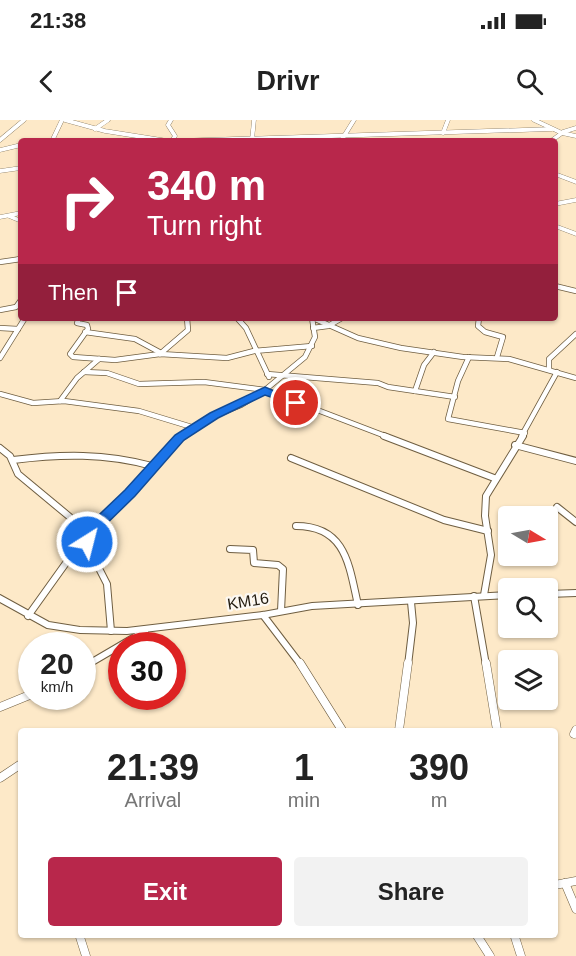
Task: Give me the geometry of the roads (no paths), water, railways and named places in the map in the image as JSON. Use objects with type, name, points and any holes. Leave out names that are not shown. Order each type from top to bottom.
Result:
[{"type":"street","points":[[0,140],[24,120]]},
{"type":"street","points":[[54,138],[63,120],[141,138]]},
{"type":"street","points":[[95,129],[108,120]]},
{"type":"street","points":[[171,120],[168,124],[175,136],[173,138]]},
{"type":"street","points":[[253,138],[254,120]]},
{"type":"street","points":[[344,138],[354,120]]},
{"type":"street","points":[[443,133],[448,120]]},
{"type":"street","points":[[534,120],[561,133],[576,136]]},
{"type":"street","points":[[554,138],[576,128]]},
{"type":"street","points":[[272,138],[552,129]]},
{"type":"street","points":[[430,138],[432,133]]},
{"type":"street","points":[[0,150],[18,147]]},
{"type":"street","points":[[0,171],[18,168]]},
{"type":"street","points":[[558,175],[576,182]]},
{"type":"street","points":[[558,203],[576,200]]},
{"type":"street","points":[[3,216],[18,214]]},
{"type":"street","points":[[3,216],[18,220]]},
{"type":"street","points":[[558,227],[576,234]]},
{"type":"street","points":[[0,262],[18,259]]},
{"type":"street","points":[[558,287],[576,291]]},
{"type":"street","points":[[0,310],[18,308]]},
{"type":"street","points":[[0,358],[23,321]]},
{"type":"street","points":[[78,321],[77,323],[88,326],[70,354],[99,359],[160,353],[223,358],[254,351],[312,346]]},
{"type":"street","points":[[160,353],[188,330],[187,321]]},
{"type":"street","points":[[240,321],[245,326],[254,351],[274,383]]},
{"type":"street","points":[[28,616],[86,536],[130,493],[173,443],[195,428],[265,390],[305,357],[315,337],[313,321]]},
{"type":"street","points":[[319,321],[358,338],[401,348],[469,357],[497,357],[576,378]]},
{"type":"street","points":[[313,328],[328,326],[337,321]]},
{"type":"street","points":[[479,321],[481,331],[503,337],[497,357]]},
{"type":"street","points":[[0,328],[18,329]]},
{"type":"street","points":[[85,332],[117,335],[148,343],[160,353]]},
{"type":"street","points":[[549,370],[549,359],[576,334]]},
{"type":"street","points":[[415,391],[424,365],[434,352]]},
{"type":"street","points":[[469,357],[458,381],[448,418],[525,433]]},
{"type":"street","points":[[60,401],[84,372],[99,359]]},
{"type":"street","points":[[84,372],[107,373],[139,384],[204,382],[265,390],[494,478]]},
{"type":"street","points":[[497,728],[479,596],[491,555],[485,506],[494,478],[525,433],[557,372]]},
{"type":"street","points":[[267,374],[378,383],[454,397]]},
{"type":"street","points":[[0,394],[33,403],[60,401],[139,411],[195,428]]},
{"type":"street","points":[[515,446],[576,461]]},
{"type":"street","points":[[0,448],[13,460],[21,478],[41,497],[71,518],[86,536],[88,547],[107,584],[111,631]]},
{"type":"street","points":[[13,460],[80,453],[120,456],[152,466]]},
{"type":"street","points":[[291,458],[444,520],[488,531]]},
{"type":"street","points":[[558,508],[576,522]]},
{"type":"street","points":[[296,526],[325,530],[337,543],[348,566],[358,605]]},
{"type":"street","points":[[230,549],[253,550],[254,563],[278,566],[283,569],[280,611]]},
{"type":"street","points":[[558,594],[576,593]]},
{"type":"street","name":"KM16","points":[[0,598],[28,616],[63,628],[145,631],[312,606],[498,595]]},
{"type":"street","points":[[399,728],[413,623],[411,602]]},
{"type":"street","points":[[263,615],[294,653],[341,728]]},
{"type":"street","points":[[96,660],[145,631]]},
{"type":"street","points":[[0,707],[18,700]]},
{"type":"street","points":[[0,778],[18,766]]},
{"type":"street","points":[[576,881],[560,884],[576,909]]},
{"type":"street","points":[[80,938],[87,956]]},
{"type":"street","points":[[479,938],[490,956]]},
{"type":"street","points":[[515,938],[521,956]]}]
